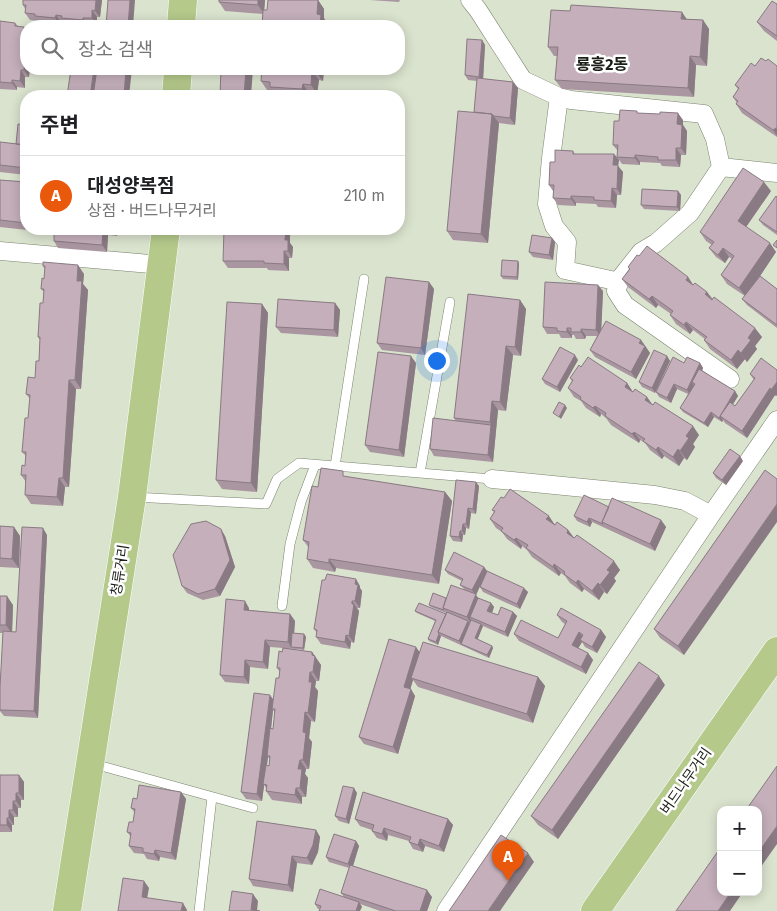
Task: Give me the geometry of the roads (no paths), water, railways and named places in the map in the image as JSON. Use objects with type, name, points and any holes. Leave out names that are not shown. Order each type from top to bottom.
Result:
[{"type":"main road","points":[[181,20],[182,0]]},
{"type":"main road","points":[[176,90],[178,75]]},
{"type":"main road","name":"청류거리","points":[[67,911],[132,497],[165,235]]},
{"type":"main road","name":"버드나무거리","points":[[595,911],[777,651]]},
{"type":"street","points":[[470,0],[523,80],[559,97],[704,114],[715,139],[721,167],[690,213],[656,243],[641,252],[622,276],[616,291],[625,306],[730,379]]},
{"type":"street","points":[[559,97],[547,204],[554,226],[567,242],[565,270],[620,282]]},
{"type":"street","points":[[721,167],[777,173]]},
{"type":"street","points":[[0,251],[162,265]]},
{"type":"street","points":[[446,911],[711,515],[777,420]]},
{"type":"street","points":[[492,479],[655,495],[685,501],[711,515]]},
{"type":"lane","points":[[335,466],[364,279]]},
{"type":"lane","points":[[420,473],[450,302]]},
{"type":"lane","points":[[132,497],[266,504],[277,479],[299,463],[492,479]]},
{"type":"lane","points":[[282,606],[290,544],[301,502],[316,465]]},
{"type":"lane","points":[[91,763],[253,808]]},
{"type":"lane","points":[[199,911],[212,797]]},
{"type":"place","name":"대성양복점","points":[[508,881]]},
{"type":"district","name":"룡흥2동","points":[[602,64]]}]
